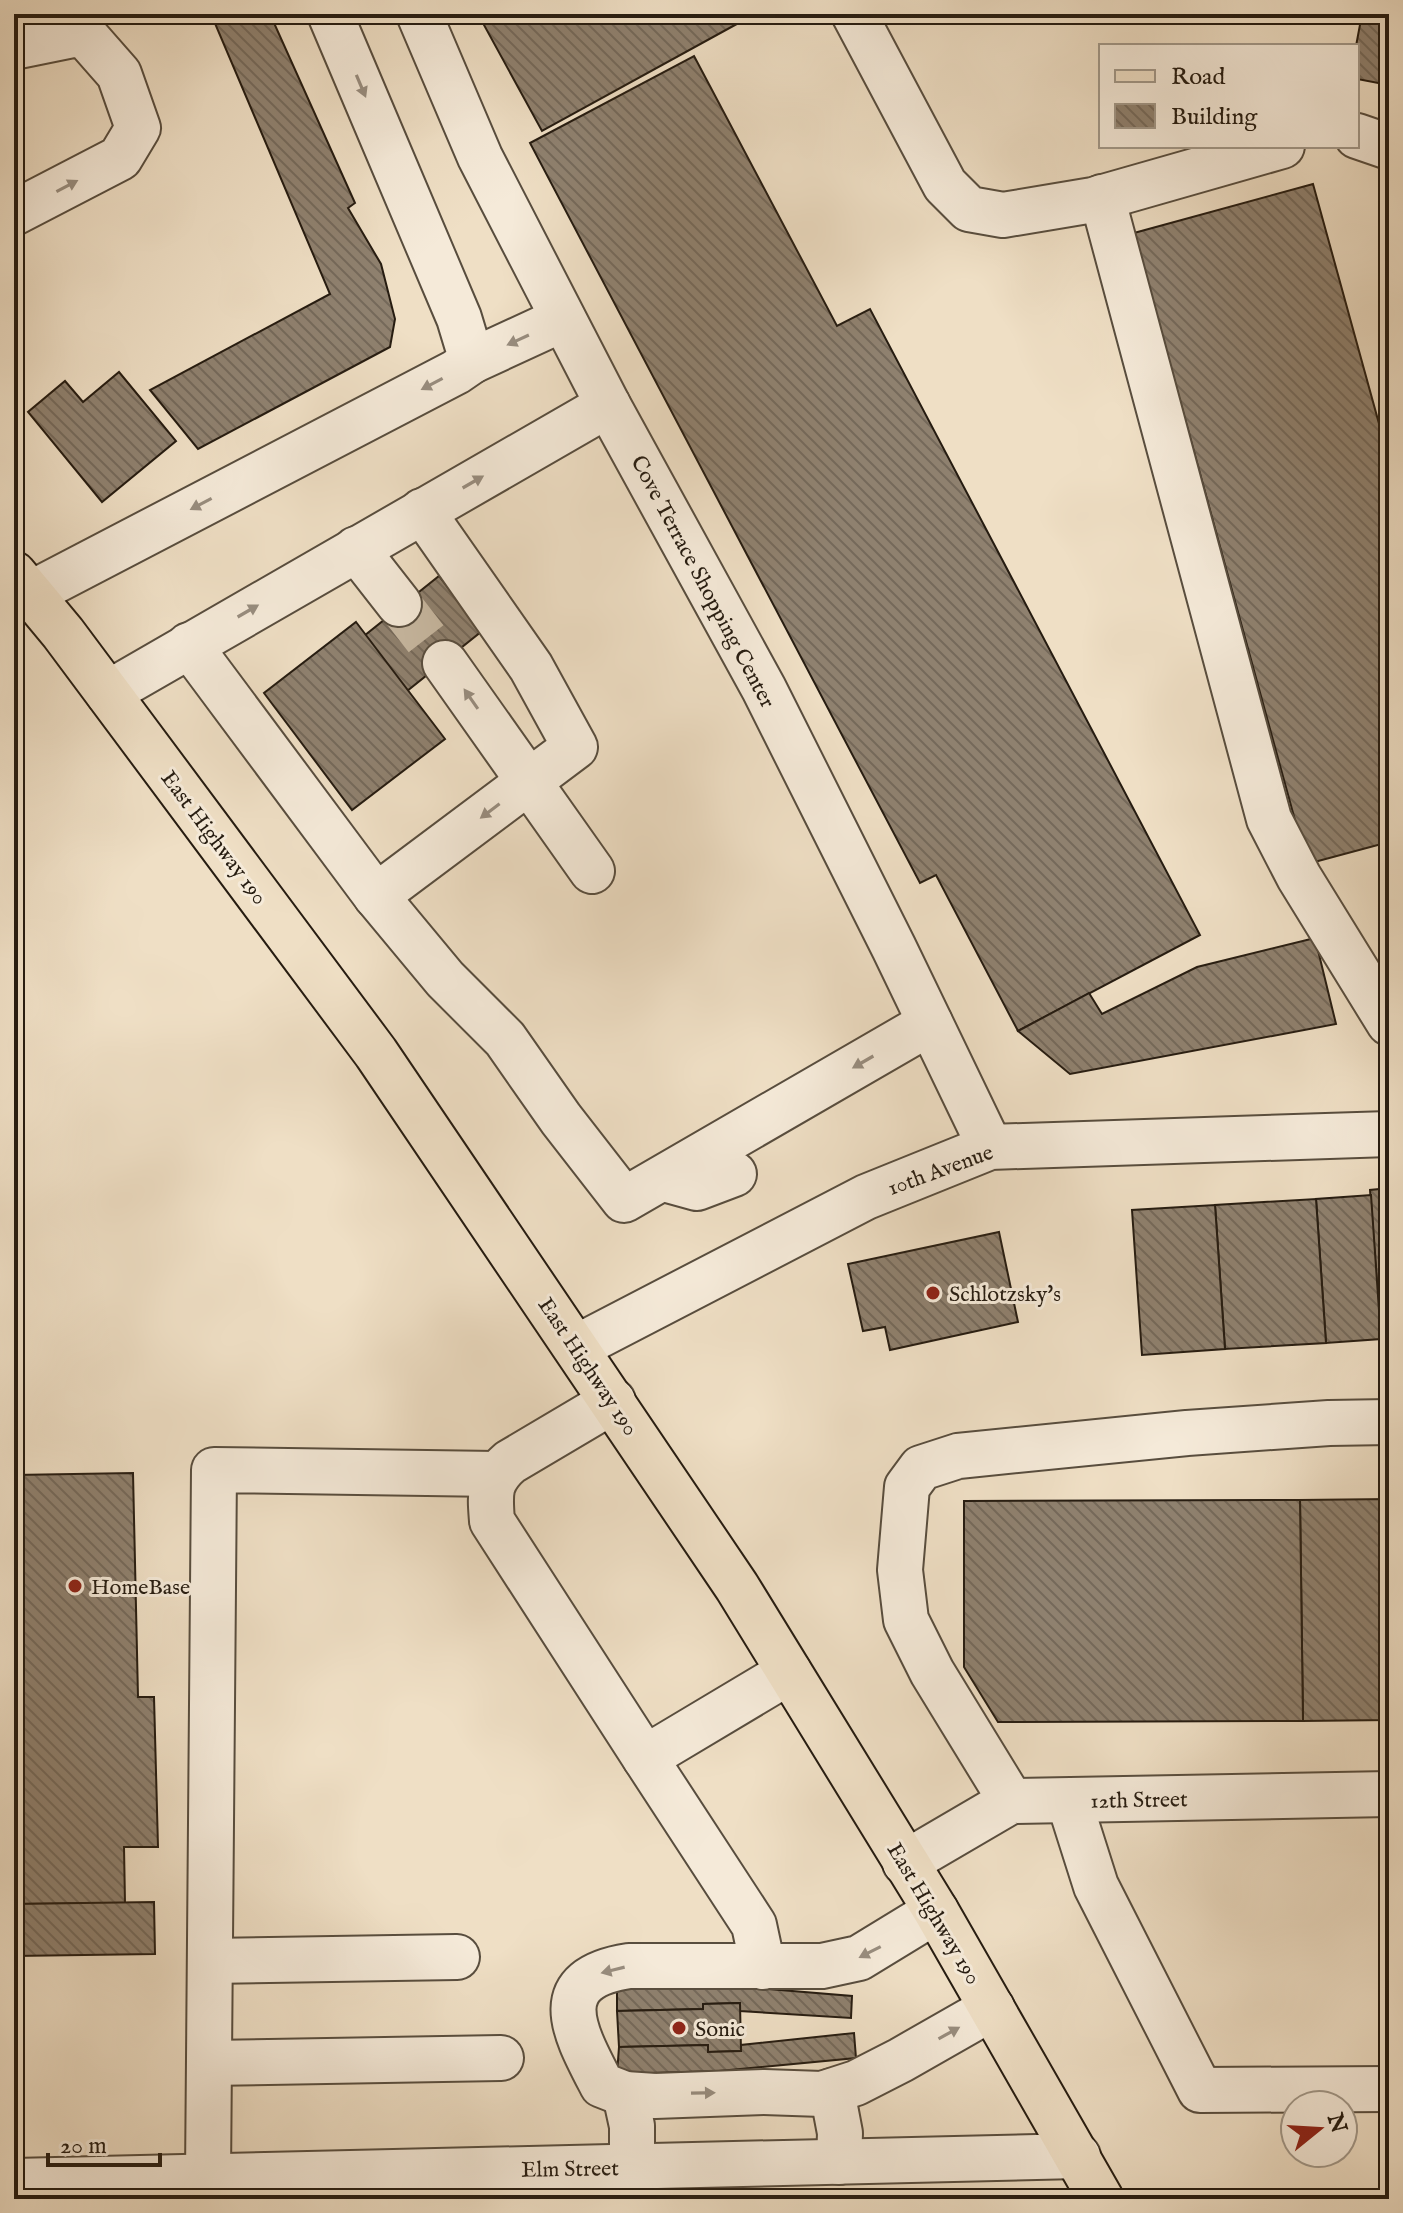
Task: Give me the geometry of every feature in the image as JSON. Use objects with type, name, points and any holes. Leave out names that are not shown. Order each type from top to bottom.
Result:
[{"type":"main road","name":"East Highway 190","points":[[22,584],[108,693],[376,1053],[577,1347],[737,1587],[936,1911],[1101,2199]]},
{"type":"street","points":[[330,14],[459,318],[472,361]]},
{"type":"street","name":"Cove Terrace Shopping Center","points":[[419,14],[480,157],[608,405],[764,689],[990,1147]]},
{"type":"street","points":[[854,14],[945,185],[969,209],[1003,215],[1102,197],[1275,148]]},
{"type":"street","points":[[14,47],[83,33],[119,74],[138,128],[120,158],[14,213]]},
{"type":"street","points":[[1359,137],[1389,147]]},
{"type":"street","points":[[1102,197],[1269,819],[1299,877],[1389,1023]]},
{"type":"street","points":[[22,584],[563,319]]},
{"type":"street","points":[[108,693],[608,405]]},
{"type":"street","points":[[376,896],[575,747],[531,667],[422,511]]},
{"type":"street","points":[[356,549],[399,604]]},
{"type":"street","points":[[189,645],[376,896],[445,979],[505,1039],[561,1119],[624,1200],[930,1023]]},
{"type":"street","points":[[445,663],[592,871]]},
{"type":"street","points":[[663,1178],[697,1188],[743,1170],[771,1116]]},
{"type":"street","name":"10th Avenue","points":[[577,1347],[866,1197],[990,1147],[1389,1134]]},
{"type":"street","points":[[613,1401],[510,1462],[496,1474],[490,1495],[492,1521],[754,1925],[763,1967]]},
{"type":"street","points":[[905,1863],[1011,1801],[932,1672],[906,1620],[900,1570],[907,1487],[921,1468],[958,1456],[1187,1433],[1389,1422]]},
{"type":"street","points":[[208,2176],[214,1470],[496,1474]]},
{"type":"street","points":[[645,1758],[789,1672]]},
{"type":"street","name":"12th Street","points":[[1011,1801],[1389,1794]]},
{"type":"street","points":[[1069,1801],[1096,1886],[1200,2090],[1389,2089]]},
{"type":"street","points":[[936,1911],[859,1958],[822,1966],[629,1966],[607,1970],[592,1977],[578,1991],[572,2012],[577,2035],[602,2085],[625,2094],[822,2094],[856,2083],[992,2008]]},
{"type":"street","points":[[210,1961],[457,1957]]},
{"type":"street","points":[[209,2063],[501,2058]]},
{"type":"street","points":[[832,2091],[840,2133],[839,2162]]},
{"type":"street","points":[[625,2094],[632,2126],[632,2166]]},
{"type":"street","name":"Elm Street","points":[[14,2181],[1078,2156]]},
{"type":"building","points":[[211,14],[270,14],[355,203],[348,208],[381,264],[395,319],[390,347],[198,449],[150,390],[330,294]]},
{"type":"building","points":[[478,14],[755,14],[542,131]]},
{"type":"building","points":[[1362,14],[1389,14],[1389,85],[1359,79],[1359,44],[1356,44]]},
{"type":"building","points":[[694,56],[837,326],[870,309],[1200,935],[1018,1031],[936,875],[920,883],[530,143]]},
{"type":"building","points":[[1313,184],[1389,460],[1389,842],[1307,864],[1134,233]]},
{"type":"building","points":[[119,372],[176,441],[102,502],[28,412],[65,381],[83,402]]},
{"type":"building","points":[[439,576],[482,631],[407,691],[364,636]]},
{"type":"building","points":[[356,622],[445,739],[352,810],[264,693]]},
{"type":"building","points":[[1315,938],[1336,1024],[1070,1074],[1018,1031],[1089,993],[1102,1014],[1197,967]]},
{"type":"building","points":[[1389,1188],[1389,1339],[1381,1339],[1370,1190]]},
{"type":"building","points":[[1371,1195],[1381,1339],[1326,1343],[1316,1199]]},
{"type":"building","points":[[1316,1199],[1326,1343],[1225,1349],[1215,1205]]},
{"type":"building","points":[[1215,1205],[1225,1349],[1142,1355],[1132,1210]]},
{"type":"building","name":"Schlotzsky's","points":[[999,1232],[1018,1322],[890,1350],[885,1327],[863,1331],[848,1264]]},
{"type":"building","name":"HomeBase","points":[[133,1473],[138,1697],[154,1697],[158,1847],[124,1847],[125,1903],[14,1904],[14,1475]]},
{"type":"building","points":[[1389,1499],[1389,1720],[1303,1721],[1300,1500]]},
{"type":"building","points":[[1300,1500],[1303,1721],[998,1722],[964,1667],[964,1501]]},
{"type":"building","points":[[154,1902],[155,1954],[14,1956],[14,1904]]},
{"type":"building","points":[[719,1985],[852,1996],[851,2018],[740,2011],[740,2003],[703,2004],[703,2009],[617,2011],[617,1987]]},
{"type":"building","name":"Sonic","points":[[740,2003],[741,2051],[708,2052],[708,2045],[619,2047],[617,2011],[703,2009],[703,2004]]},
{"type":"building","points":[[854,2033],[856,2058],[719,2071],[617,2074],[619,2047],[708,2045],[708,2052],[741,2051],[741,2045]]},
{"type":"tunnel","points":[[399,604],[445,663]]},
{"type":"place","name":"Schlotzsky's","points":[[933,1293]]},
{"type":"place","name":"HomeBase","points":[[75,1586]]},
{"type":"place","name":"Sonic","points":[[679,2028]]}]
